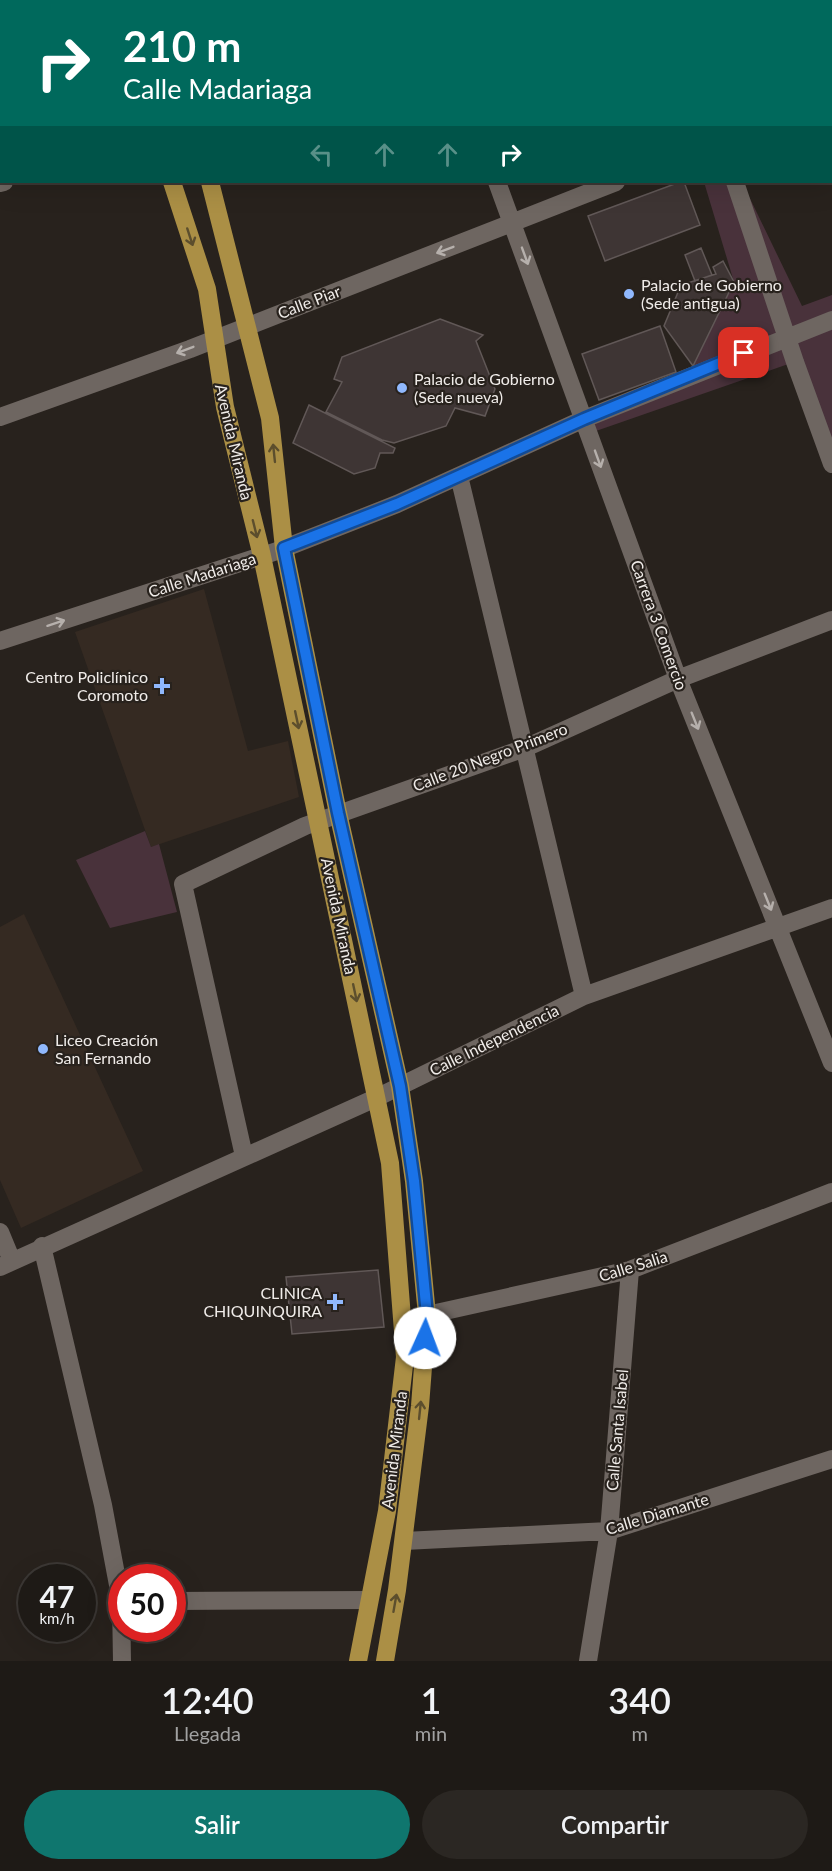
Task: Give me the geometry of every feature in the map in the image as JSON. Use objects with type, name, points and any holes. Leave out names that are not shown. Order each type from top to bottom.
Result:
[{"type":"main road","name":"Avenida Miranda","points":[[172,183],[207,289],[225,407],[262,556],[378,1097],[390,1163],[405,1357],[387,1511],[358,1661]]},
{"type":"main road","name":"Avenida Miranda","points":[[210,183],[270,418],[284,548],[338,813],[400,1086],[414,1181],[427,1315],[420,1406],[404,1541],[385,1661]]},
{"type":"street","name":"Carrera 3 Comercio","points":[[497,183],[678,679],[832,1063]]},
{"type":"street","name":"Calle Piar","points":[[0,417],[213,339],[614,183]]},
{"type":"street","points":[[735,183],[832,464]]},
{"type":"street","name":"Calle Madariaga","points":[[0,641],[284,548],[397,504],[584,419],[787,336],[832,320]]},
{"type":"street","points":[[459,476],[584,996]]},
{"type":"street","name":"Calle 20 Negro Primero","points":[[244,1156],[183,884],[319,820],[525,748],[678,679],[832,620]]},
{"type":"street","name":"Calle Independencia","points":[[6,1264],[378,1097],[584,996],[832,908]]},
{"type":"street","name":"Calle Salia","points":[[427,1315],[630,1270],[832,1192]]},
{"type":"street","points":[[0,1232],[6,1264]]},
{"type":"street","points":[[42,1246],[103,1505],[114,1564]]},
{"type":"street","name":"Calle Santa Isabel","points":[[588,1661],[609,1531],[630,1270]]},
{"type":"street","name":"Calle Diamante","points":[[404,1541],[609,1531],[832,1459]]},
{"type":"street","points":[[186,1601],[369,1600]]},
{"type":"street","points":[[122,1642],[122,1661]]},
{"type":"shaded area","points":[[704,183],[742,183],[802,306],[832,295],[832,464],[794,362],[596,431],[588,410],[693,366],[734,282]]},
{"type":"shaded area","name":"Centro Policlínico Coromoto","points":[[204,589],[248,751],[288,741],[299,797],[151,847],[75,632]]},
{"type":"shaded area","points":[[145,831],[151,847],[159,844],[177,912],[110,928],[76,860]]},
{"type":"shaded area","name":"Liceo Creación San Fernando","points":[[24,914],[143,1171],[21,1228],[0,1180],[0,927]]},
{"type":"building","points":[[677,183],[684,183],[700,225],[605,261],[588,216]]},
{"type":"building","points":[[701,248],[712,275],[695,281],[685,255]]},
{"type":"building","points":[[723,261],[734,282],[693,366],[664,326],[681,285],[716,274],[713,267]]},
{"type":"building","points":[[440,319],[483,335],[476,341],[495,389],[485,416],[455,408],[446,426],[394,443],[382,440],[326,412],[342,382],[334,379],[342,357]]},
{"type":"building","points":[[660,326],[676,372],[599,400],[582,354]]},
{"type":"building","points":[[309,405],[395,448],[393,453],[380,453],[375,468],[354,474],[293,443]]},
{"type":"building","name":"CLINICA CHIQUINQUIRA","points":[[378,1270],[384,1327],[292,1334],[286,1277]]},
{"type":"place","name":"Palacio de Gobierno (Sede antigua)","points":[[629,294]]},
{"type":"place","name":"Palacio de Gobierno (Sede nueva)","points":[[402,388]]},
{"type":"place","name":"Centro Policlínico Coromoto","points":[[162,686]]},
{"type":"place","name":"Liceo Creación San Fernando","points":[[43,1049]]},
{"type":"place","name":"CLINICA CHIQUINQUIRA","points":[[335,1302]]},
{"type":"route","points":[[425,1338],[427,1315],[414,1181],[400,1086],[338,813],[284,548],[397,504],[584,419],[744,353]]}]
